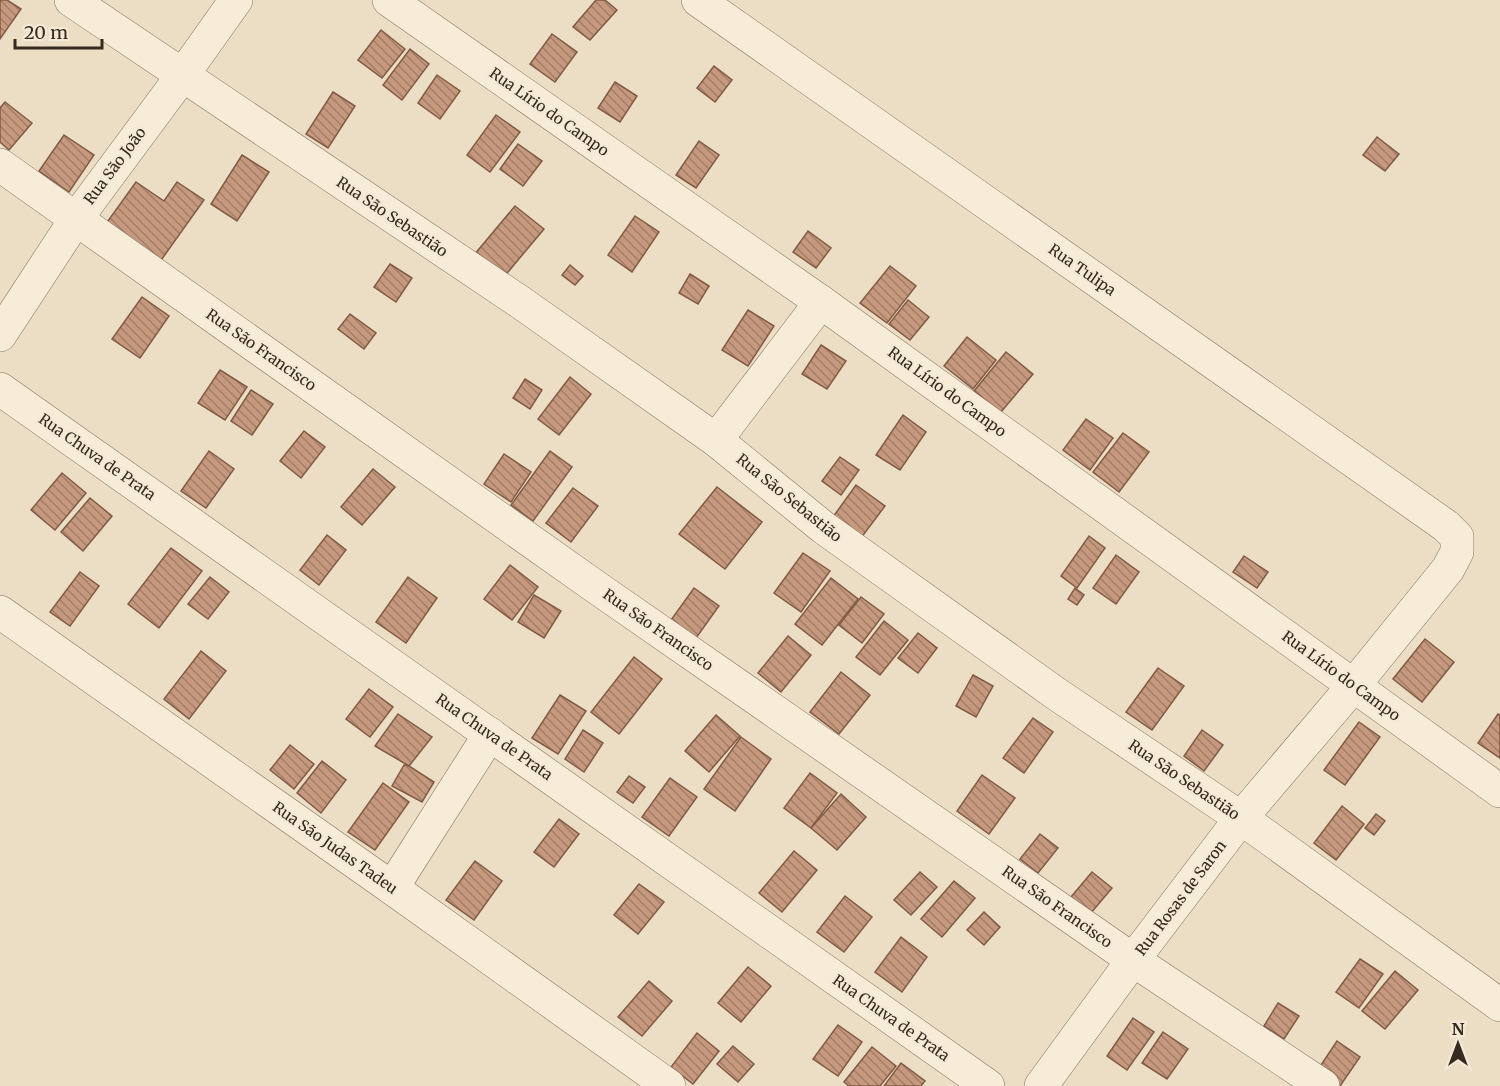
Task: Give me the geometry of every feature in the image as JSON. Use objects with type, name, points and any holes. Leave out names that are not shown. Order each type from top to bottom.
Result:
[{"type":"street","name":"Rua São Sebastião","points":[[71,0],[510,296],[716,440],[844,542],[1058,695],[1241,818],[1500,1005]]},
{"type":"street","name":"Rua São João","points":[[0,336],[76,219],[236,0]]},
{"type":"street","name":"Rua Lírio do Campo","points":[[389,0],[821,302],[1500,791]]},
{"type":"street","name":"Rua Tulipa","points":[[698,0],[1446,526],[1457,537],[1458,546]]},
{"type":"street","name":"Rua São Francisco","points":[[0,165],[593,585],[1133,960],[1323,1086]]},
{"type":"street","points":[[716,440],[821,302]]},
{"type":"street","name":"Rua Chuva de Prata","points":[[0,389],[988,1086]]},
{"type":"street","name":"Rua Rosas de Saron","points":[[1041,1086],[1241,818],[1354,685],[1448,569],[1458,546]]},
{"type":"street","name":"Rua São Judas Tadeu","points":[[0,612],[669,1086]]},
{"type":"street","points":[[392,888],[490,734]]},
{"type":"building","points":[[0,0],[7,0],[21,9],[0,39]]},
{"type":"building","points":[[596,0],[605,0],[617,10],[590,40],[573,27]]},
{"type":"building","points":[[381,30],[405,49],[382,78],[358,60]]},
{"type":"building","points":[[552,34],[577,52],[555,82],[530,64]]},
{"type":"building","points":[[410,49],[429,64],[402,100],[383,85]]},
{"type":"building","points":[[714,66],[732,80],[715,102],[697,88]]},
{"type":"building","points":[[437,75],[460,91],[440,119],[418,103]]},
{"type":"building","points":[[615,82],[637,96],[620,122],[598,108]]},
{"type":"building","points":[[333,92],[355,106],[328,148],[306,134]]},
{"type":"building","points":[[5,102],[32,123],[9,150],[0,142],[0,108]]},
{"type":"building","points":[[496,115],[520,132],[490,172],[467,155]]},
{"type":"building","points":[[64,135],[94,155],[69,192],[39,171]]},
{"type":"building","points":[[1377,137],[1399,154],[1385,171],[1363,155]]},
{"type":"building","points":[[699,141],[719,155],[696,188],[676,175]]},
{"type":"building","points":[[518,144],[542,161],[523,186],[500,169]]},
{"type":"building","points":[[242,155],[269,172],[237,221],[211,204]]},
{"type":"building","points":[[136,182],[164,201],[177,182],[204,200],[159,263],[105,225]]},
{"type":"building","points":[[515,206],[544,229],[503,278],[474,255]]},
{"type":"building","points":[[635,216],[659,232],[632,272],[608,255]]},
{"type":"building","points":[[808,231],[831,248],[816,268],[793,252]]},
{"type":"building","points":[[390,264],[412,278],[396,302],[374,287]]},
{"type":"building","points":[[570,265],[583,276],[575,285],[562,275]]},
{"type":"building","points":[[890,266],[916,286],[887,323],[860,303]]},
{"type":"building","points":[[690,274],[709,286],[698,304],[679,293]]},
{"type":"building","points":[[142,297],[169,316],[140,358],[112,339]]},
{"type":"building","points":[[908,300],[929,317],[910,340],[889,324]]},
{"type":"building","points":[[748,310],[774,326],[748,366],[722,350]]},
{"type":"building","points":[[350,314],[376,333],[364,349],[338,329]]},
{"type":"building","points":[[967,337],[996,360],[973,389],[944,366]]},
{"type":"building","points":[[821,345],[846,361],[827,389],[802,374]]},
{"type":"building","points":[[1006,352],[1033,374],[1001,412],[974,391]]},
{"type":"building","points":[[220,370],[247,387],[225,420],[198,403]]},
{"type":"building","points":[[570,377],[591,394],[559,435],[538,419]]},
{"type":"building","points":[[525,379],[542,390],[530,409],[513,398]]},
{"type":"building","points":[[251,390],[273,404],[252,435],[231,421]]},
{"type":"building","points":[[903,415],[926,432],[900,470],[876,455]]},
{"type":"building","points":[[1086,419],[1113,438],[1090,470],[1063,450]]},
{"type":"building","points":[[304,431],[325,447],[301,478],[280,461]]},
{"type":"building","points":[[1123,433],[1149,452],[1119,492],[1093,472]]},
{"type":"building","points":[[209,451],[234,469],[206,508],[181,491]]},
{"type":"building","points":[[550,451],[572,467],[533,521],[511,505]]},
{"type":"building","points":[[504,454],[531,472],[511,502],[484,484]]},
{"type":"building","points":[[840,457],[859,470],[841,495],[822,481]]},
{"type":"building","points":[[373,469],[395,487],[362,525],[341,507]]},
{"type":"building","points":[[62,473],[86,493],[55,530],[31,510]]},
{"type":"building","points":[[856,485],[885,506],[861,538],[833,517]]},
{"type":"building","points":[[717,487],[762,522],[725,569],[679,534]]},
{"type":"building","points":[[573,488],[598,506],[571,542],[546,523]]},
{"type":"building","points":[[90,498],[112,516],[83,551],[61,532]]},
{"type":"building","points":[[327,535],[346,550],[319,585],[300,570]]},
{"type":"building","points":[[1089,536],[1105,548],[1077,588],[1061,576]]},
{"type":"building","points":[[171,548],[202,571],[159,628],[128,604]]},
{"type":"building","points":[[803,553],[830,571],[801,612],[774,593]]},
{"type":"building","points":[[1116,555],[1139,572],[1116,604],[1093,588]]},
{"type":"building","points":[[1244,556],[1268,572],[1257,588],[1233,572]]},
{"type":"building","points":[[510,565],[538,587],[512,620],[484,599]]},
{"type":"building","points":[[80,572],[99,586],[70,626],[50,612]]},
{"type":"building","points":[[210,577],[229,592],[208,619],[188,604]]},
{"type":"building","points":[[408,577],[437,598],[406,643],[376,622]]},
{"type":"building","points":[[831,578],[858,599],[822,645],[795,624]]},
{"type":"building","points":[[694,588],[719,606],[696,638],[671,620]]},
{"type":"building","points":[[1075,588],[1084,595],[1077,605],[1068,599]]},
{"type":"building","points":[[534,595],[561,611],[544,638],[518,622]]},
{"type":"building","points":[[861,597],[884,614],[862,643],[839,625]]},
{"type":"building","points":[[884,621],[908,640],[880,675],[856,657]]},
{"type":"building","points":[[918,633],[937,648],[918,673],[898,658]]},
{"type":"building","points":[[788,636],[811,655],[781,692],[758,673]]},
{"type":"building","points":[[1425,639],[1454,662],[1422,702],[1393,679]]},
{"type":"building","points":[[201,651],[226,671],[189,719],[164,699]]},
{"type":"building","points":[[634,657],[662,679],[619,734],[591,712]]},
{"type":"building","points":[[1158,668],[1184,686],[1152,730],[1126,712]]},
{"type":"building","points":[[841,672],[870,695],[839,734],[810,712]]},
{"type":"building","points":[[973,675],[993,686],[976,717],[956,706]]},
{"type":"building","points":[[369,689],[393,707],[370,737],[346,719]]},
{"type":"building","points":[[560,695],[586,711],[558,754],[532,738]]},
{"type":"building","points":[[398,714],[432,737],[409,766],[375,746]]},
{"type":"building","points":[[1498,714],[1500,715],[1500,758],[1478,743]]},
{"type":"building","points":[[716,715],[740,736],[709,772],[685,751]]},
{"type":"building","points":[[1033,718],[1053,732],[1024,773],[1003,758]]},
{"type":"building","points":[[1359,722],[1380,737],[1345,785],[1324,770]]},
{"type":"building","points":[[583,730],[603,743],[584,772],[565,759]]},
{"type":"building","points":[[1202,730],[1223,745],[1204,771],[1184,756]]},
{"type":"building","points":[[741,737],[771,759],[735,811],[704,789]]},
{"type":"building","points":[[290,745],[314,764],[294,789],[270,770]]},
{"type":"building","points":[[322,761],[346,780],[321,813],[297,793]]},
{"type":"building","points":[[404,765],[434,782],[422,802],[392,786]]},
{"type":"building","points":[[810,773],[837,793],[811,828],[784,808]]},
{"type":"building","points":[[982,775],[1015,798],[989,834],[957,811]]},
{"type":"building","points":[[629,776],[645,787],[633,803],[617,792]]},
{"type":"building","points":[[670,778],[697,797],[669,836],[642,817]]},
{"type":"building","points":[[383,783],[409,802],[375,850],[348,832]]},
{"type":"building","points":[[841,794],[866,817],[837,850],[811,828]]},
{"type":"building","points":[[1342,806],[1364,824],[1336,860],[1314,843]]},
{"type":"building","points":[[1376,814],[1385,821],[1374,835],[1365,828]]},
{"type":"building","points":[[559,819],[579,834],[554,867],[534,852]]},
{"type":"building","points":[[1040,834],[1058,848],[1038,873],[1020,859]]},
{"type":"building","points":[[794,851],[817,870],[782,912],[759,893]]},
{"type":"building","points":[[475,861],[502,881],[474,920],[446,900]]},
{"type":"building","points":[[920,872],[937,887],[911,915],[894,900]]},
{"type":"building","points":[[1092,872],[1112,888],[1091,913],[1071,897]]},
{"type":"building","points":[[954,881],[975,898],[942,937],[921,919]]},
{"type":"building","points":[[639,884],[664,902],[638,934],[614,915]]},
{"type":"building","points":[[845,896],[872,917],[844,952],[817,932]]},
{"type":"building","points":[[984,912],[1000,927],[984,945],[967,930]]},
{"type":"building","points":[[901,937],[927,957],[902,992],[875,972]]},
{"type":"building","points":[[1360,959],[1383,974],[1359,1008],[1336,992]]},
{"type":"building","points":[[748,967],[771,986],[741,1022],[718,1003]]},
{"type":"building","points":[[1395,971],[1418,990],[1385,1029],[1362,1011]]},
{"type":"building","points":[[649,981],[672,1001],[642,1036],[618,1017]]},
{"type":"building","points":[[1278,1003],[1299,1016],[1284,1039],[1264,1026]]},
{"type":"building","points":[[1133,1018],[1154,1032],[1127,1070],[1107,1056]]},
{"type":"building","points":[[838,1025],[862,1042],[838,1076],[813,1059]]},
{"type":"building","points":[[1163,1032],[1188,1049],[1167,1079],[1142,1063]]},
{"type":"building","points":[[697,1033],[719,1051],[693,1084],[671,1067]]},
{"type":"building","points":[[1337,1041],[1360,1057],[1340,1086],[1317,1071]]},
{"type":"building","points":[[733,1046],[754,1064],[738,1082],[717,1064]]},
{"type":"building","points":[[872,1047],[896,1066],[880,1086],[849,1086],[844,1082]]},
{"type":"building","points":[[901,1063],[925,1081],[921,1086],[884,1086]]}]
